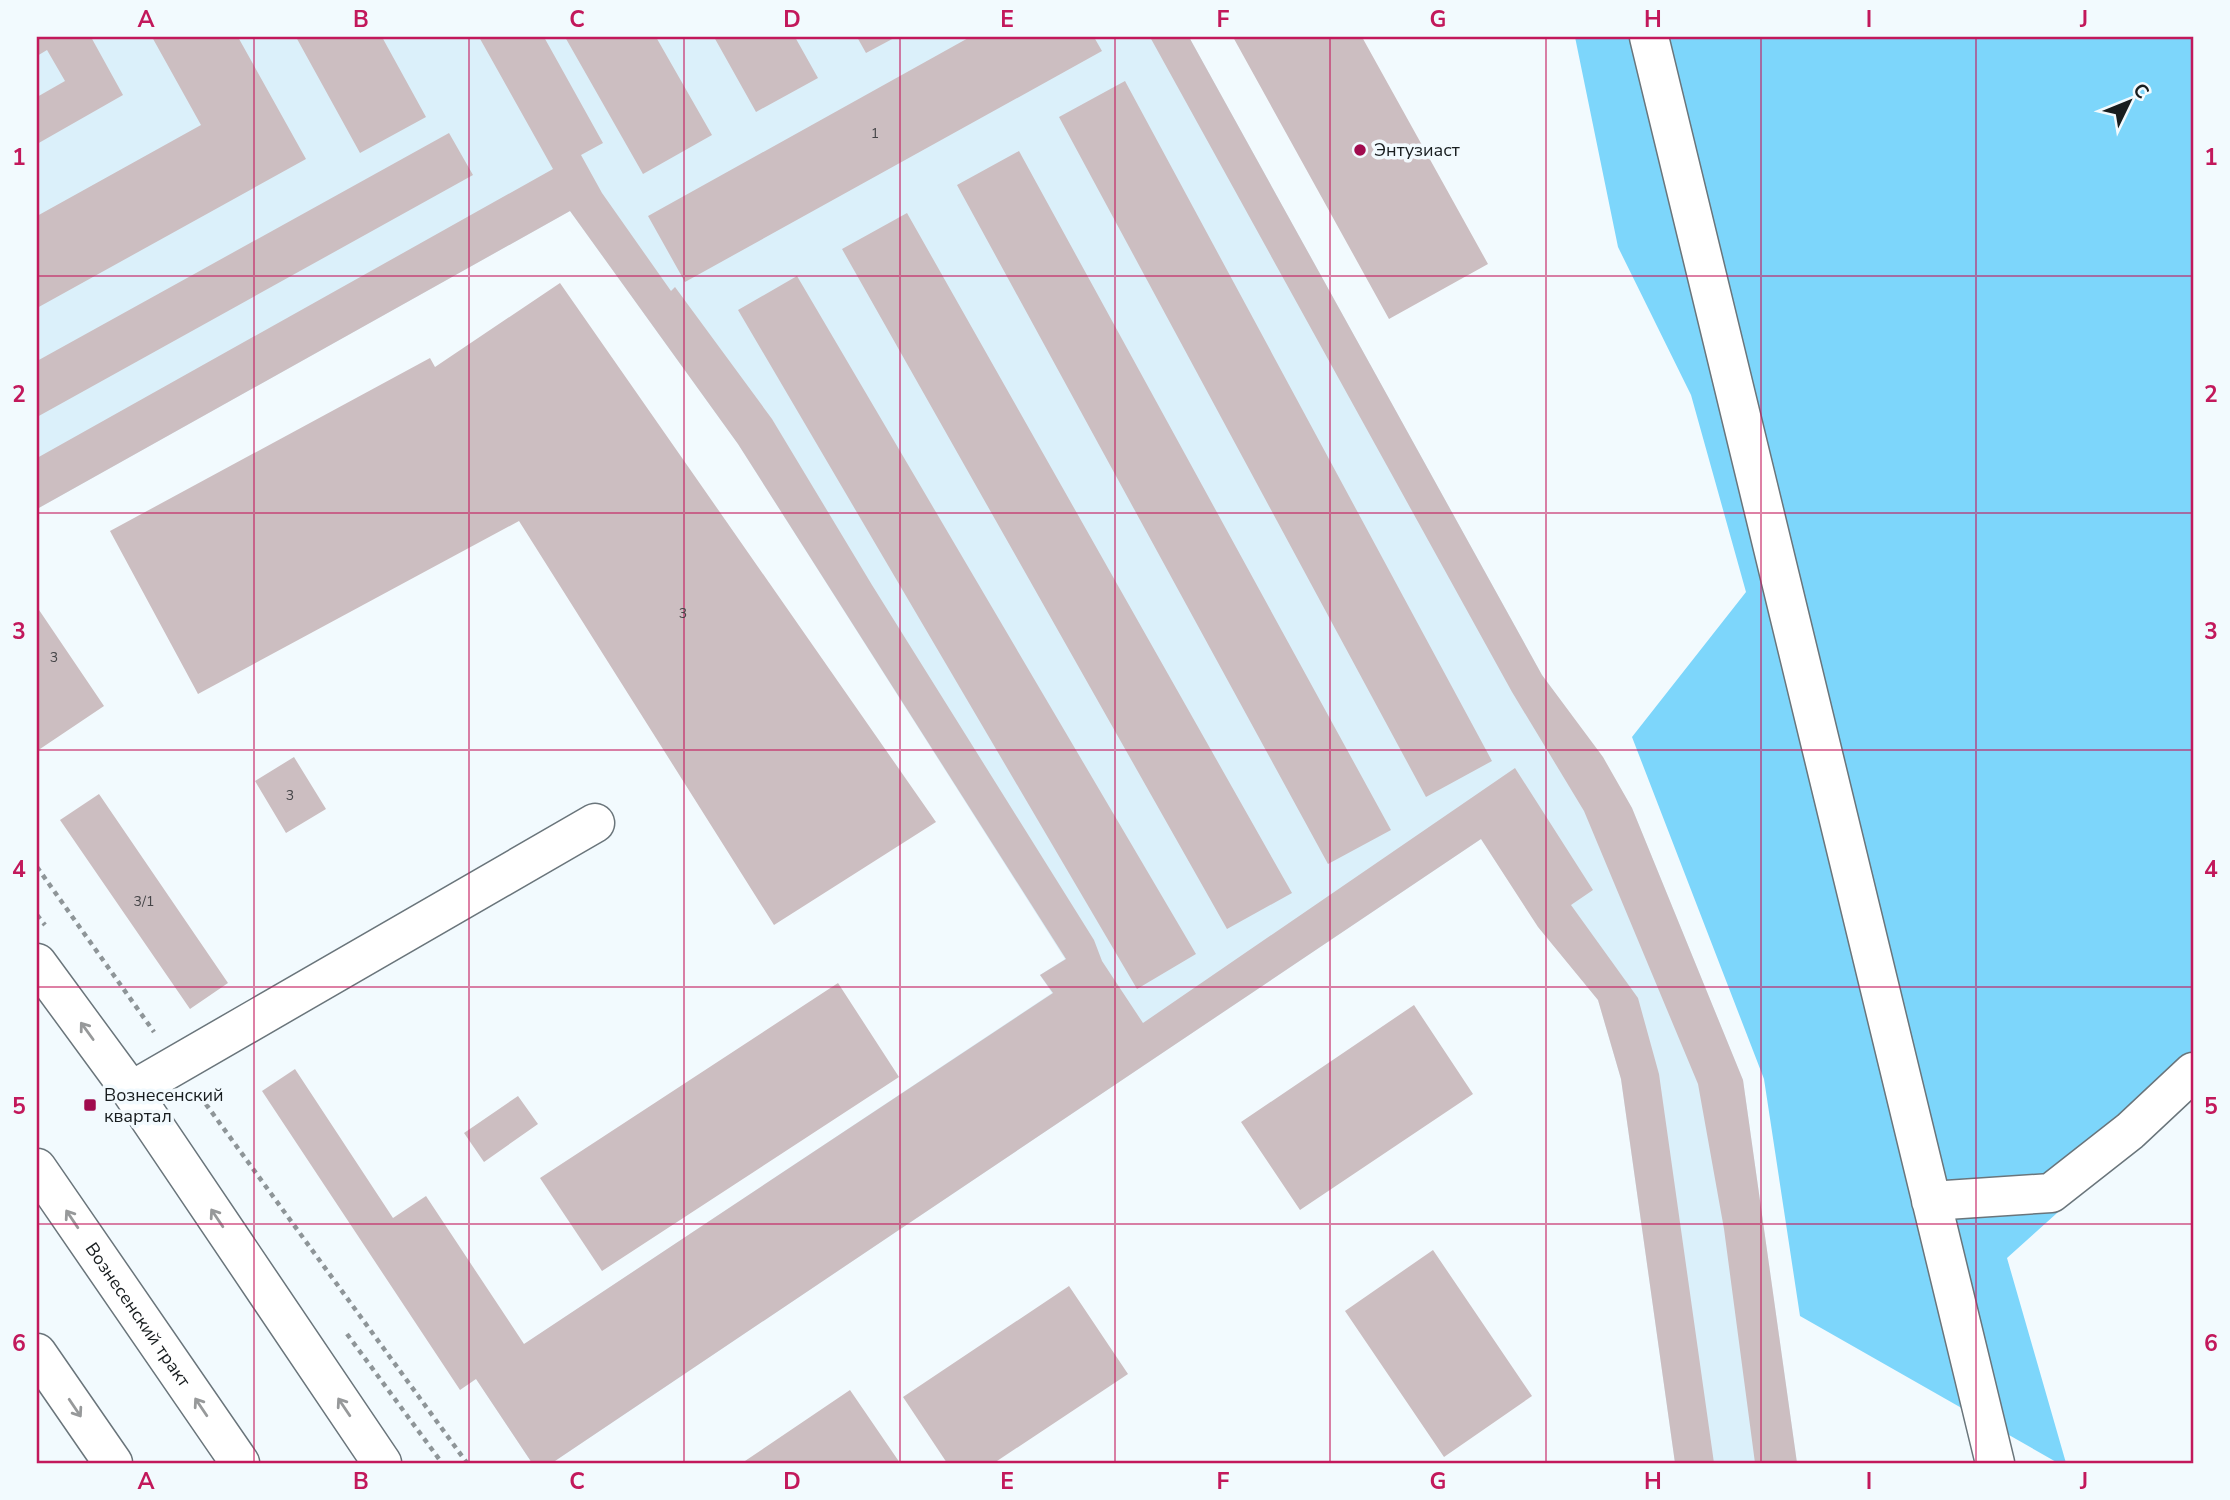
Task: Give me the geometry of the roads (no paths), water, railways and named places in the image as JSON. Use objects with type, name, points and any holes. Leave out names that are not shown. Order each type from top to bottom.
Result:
[{"type":"street","points":[[1649,37],[1994,1463]]},
{"type":"street","points":[[131,1091],[595,823]]},
{"type":"street","points":[[37,963],[131,1091],[382,1463]]},
{"type":"street","points":[[1931,1201],[2051,1193],[2130,1131],[2193,1072]]},
{"type":"street","name":"Вознесенский тракт","points":[[37,1168],[240,1463]]},
{"type":"street","points":[[37,1353],[113,1463]]},
{"type":"place","name":"Энтузиаст","points":[[1360,150]]},
{"type":"place","name":"Вознесенский квартал","points":[[90,1105]]}]
